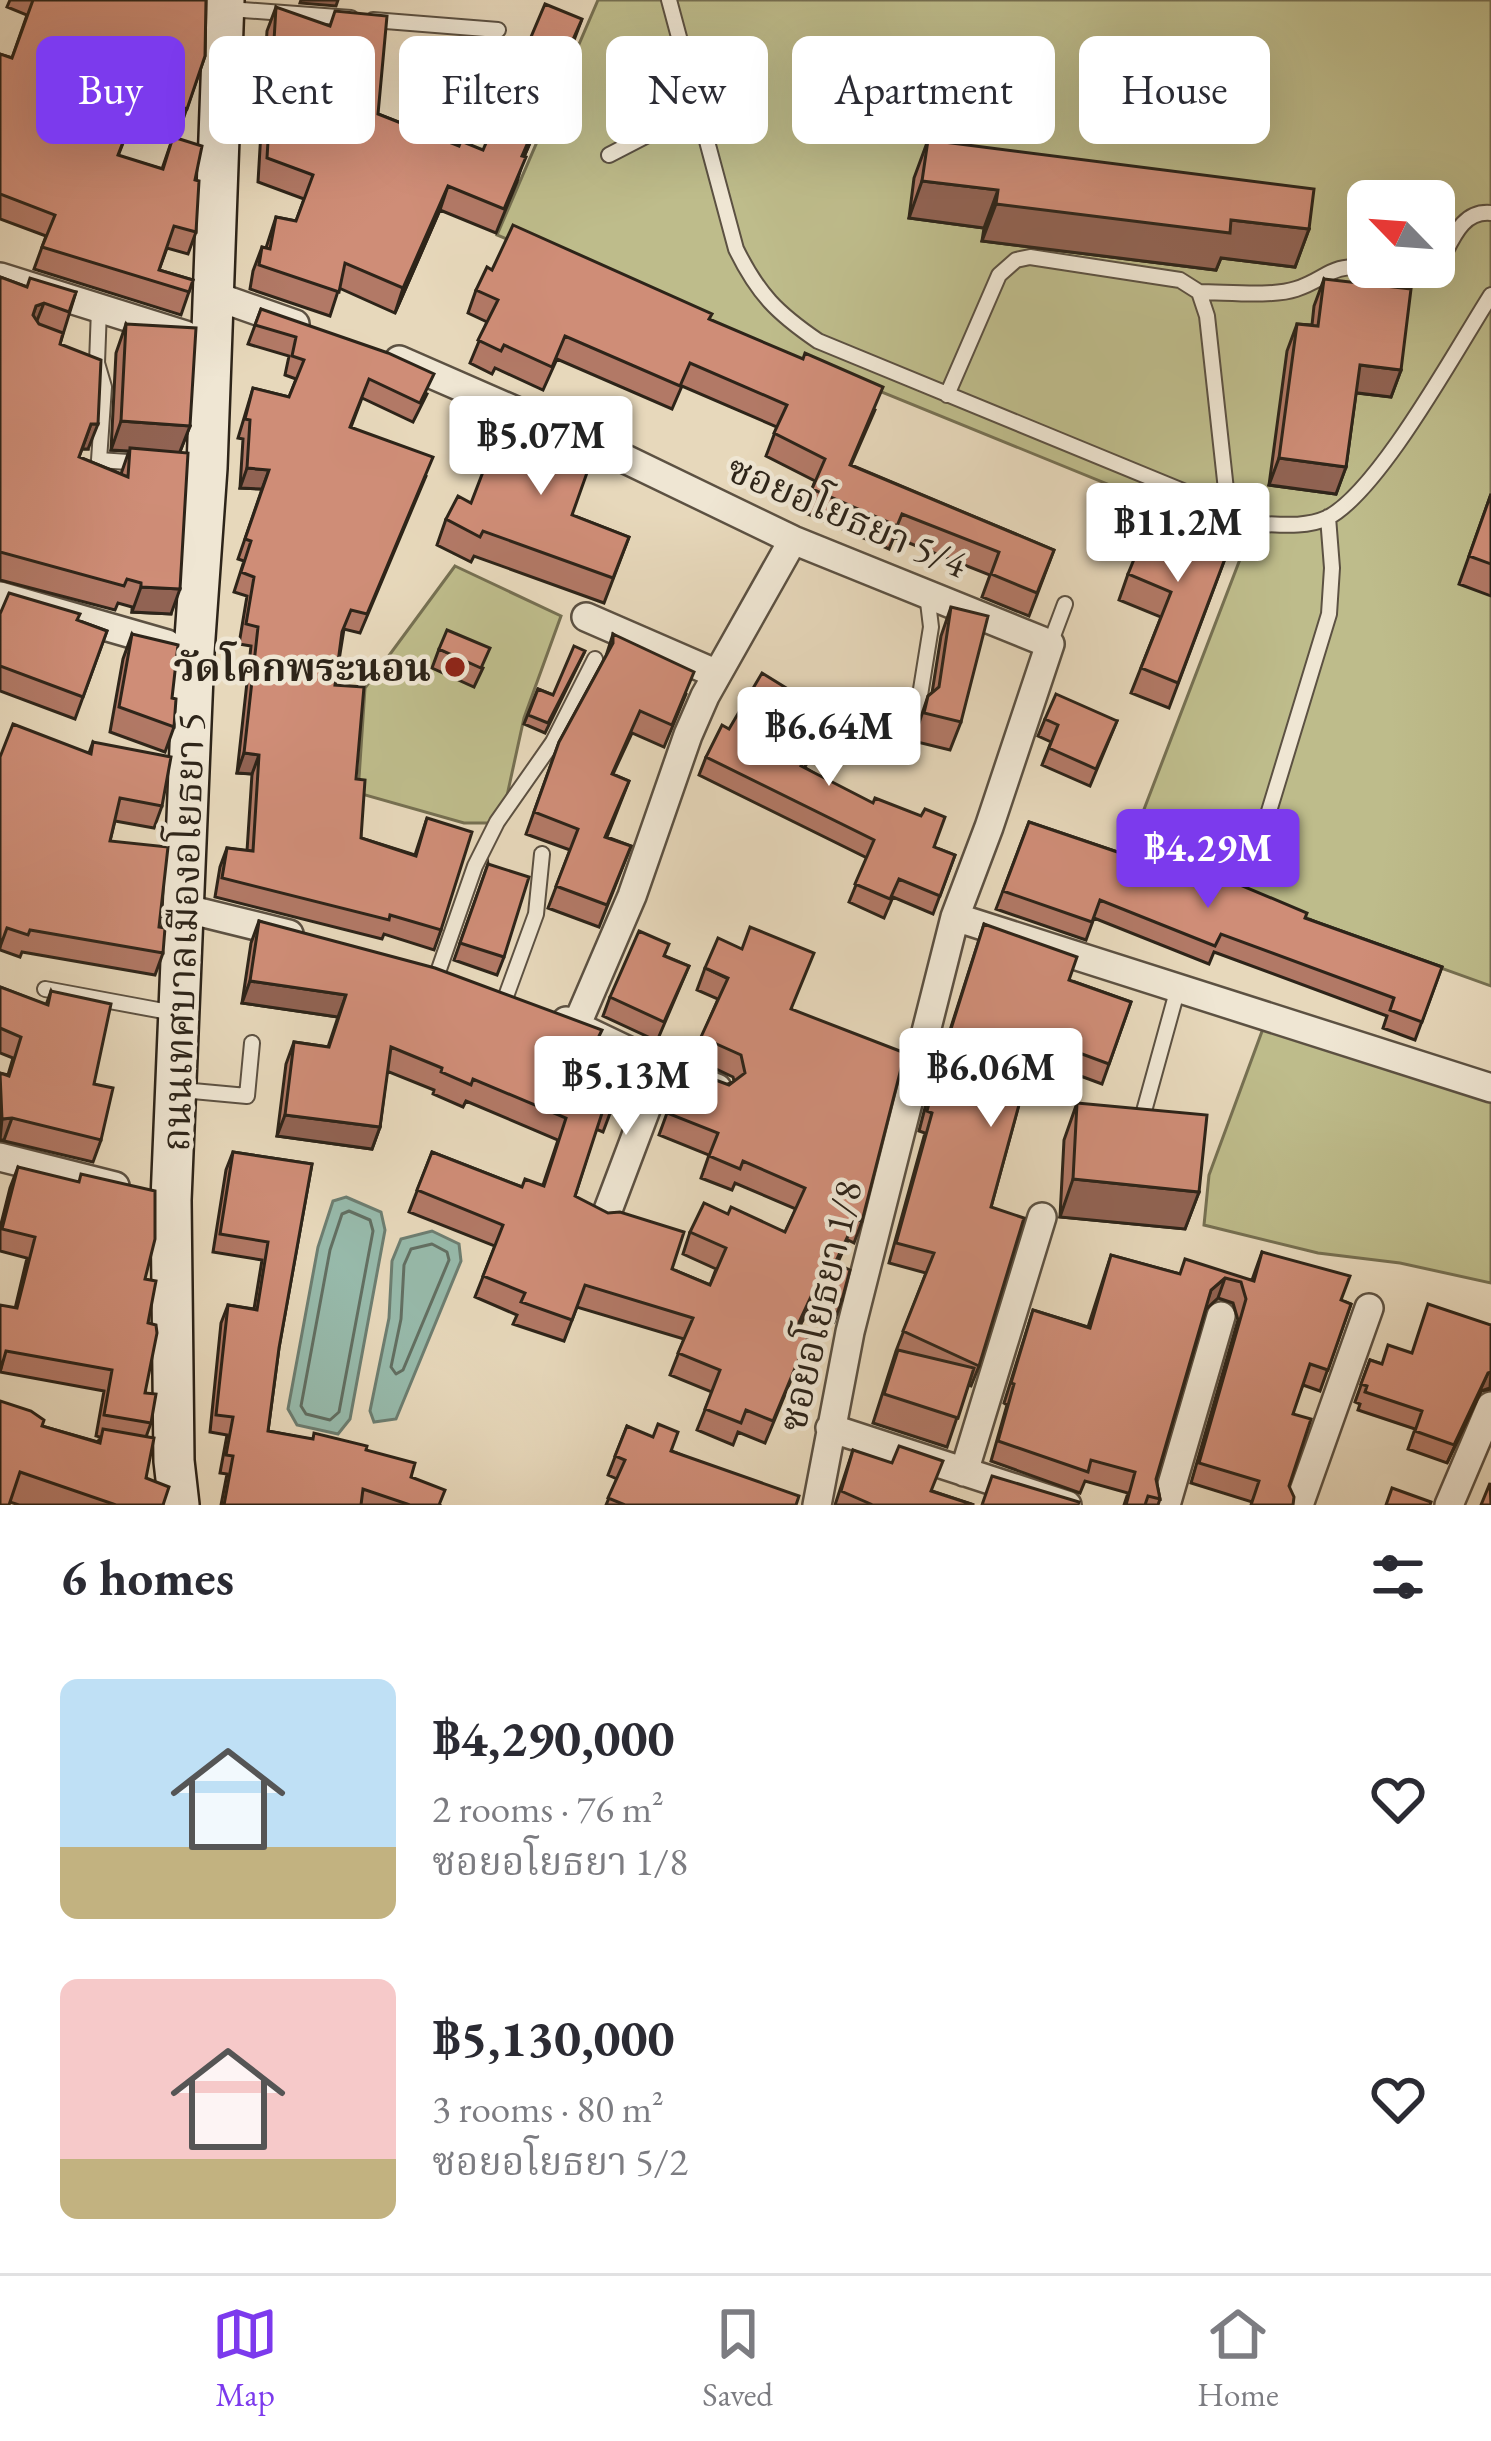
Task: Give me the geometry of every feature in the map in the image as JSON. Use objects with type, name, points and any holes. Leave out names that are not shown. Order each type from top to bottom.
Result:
[{"type":"street","name":"ถนนเทศบาลเมืองอโยธยา 5","points":[[179,1505],[164,1459],[171,1200],[197,467],[212,344],[224,4]]},
{"type":"street","points":[[0,277],[212,344]]},
{"type":"street","points":[[214,296],[316,331]]},
{"type":"street","name":"ซอยอโยธยา 5/4","points":[[377,352],[616,455],[794,539],[1050,644]]},
{"type":"street","points":[[577,1024],[632,896],[688,735],[794,539]]},
{"type":"street","points":[[0,596],[194,652]]},
{"type":"street","points":[[586,617],[717,674]]},
{"type":"street","name":"ซอยอโยธยา 1/8","points":[[817,1505],[850,1332],[955,917],[1050,644]]},
{"type":"street","points":[[183,908],[316,941]]},
{"type":"street","points":[[955,917],[1491,1088]]},
{"type":"street","points":[[428,972],[577,1024],[662,1067],[719,1089]]},
{"type":"street","points":[[605,1217],[662,1067]]},
{"type":"street","points":[[0,1157],[171,1200]]},
{"type":"street","points":[[964,1472],[1042,1217]]},
{"type":"street","points":[[1299,1505],[1369,1308]]},
{"type":"street","points":[[1166,1505],[1221,1316]]},
{"type":"street","points":[[1449,1505],[1491,1406]]},
{"type":"street","points":[[830,1428],[1067,1505]]},
{"type":"lane","points":[[669,0],[679,36]]},
{"type":"lane","points":[[224,4],[498,30]]},
{"type":"lane","points":[[609,155],[630,144]]},
{"type":"lane","points":[[708,144],[736,249],[776,313],[818,341],[1263,524],[1294,526],[1328,518],[1369,483],[1491,295]]},
{"type":"lane","points":[[1455,236],[1464,220],[1478,211],[1491,213]]},
{"type":"lane","points":[[947,395],[999,275],[1016,260],[1030,256],[1180,280],[1199,292],[1295,290],[1325,272],[1347,266]]},
{"type":"lane","points":[[1199,292],[1207,316],[1228,508]]},
{"type":"lane","points":[[99,309],[98,363],[104,387],[99,460],[166,464]]},
{"type":"lane","points":[[76,355],[98,363]]},
{"type":"lane","points":[[1263,831],[1329,614],[1328,518]]},
{"type":"lane","points":[[917,714],[931,627],[927,594]]},
{"type":"lane","points":[[1050,644],[1066,604]]},
{"type":"lane","points":[[428,972],[497,822],[553,742],[595,659]]},
{"type":"lane","points":[[523,1006],[542,854]]},
{"type":"lane","points":[[1136,1138],[1178,988]]},
{"type":"lane","points":[[45,989],[179,1014]]},
{"type":"lane","points":[[176,1090],[247,1096],[252,1042]]},
{"type":"shaded area","points":[[598,0],[1491,0],[1491,986],[1327,927],[1133,838],[1247,541],[497,235],[536,144],[582,144],[582,37]]},
{"type":"shaded area","points":[[455,566],[561,616],[524,718],[501,823],[464,823],[358,793],[365,688]]},
{"type":"shaded area","points":[[1264,1026],[1491,1101],[1491,1283],[1400,1263],[1318,1253],[1204,1225],[1209,1175]]},
{"type":"water","points":[[346,1197],[381,1212],[385,1230],[350,1419],[338,1434],[297,1425],[288,1409],[318,1247],[333,1201]]},
{"type":"water","points":[[432,1231],[459,1244],[461,1261],[396,1419],[374,1422],[370,1411],[389,1318],[392,1261],[401,1239]]},
{"type":"building","points":[[33,0],[206,0],[205,56],[187,109],[185,36],[36,36],[36,144],[122,144],[118,155],[163,169],[171,144],[185,141],[202,146],[195,180],[199,181],[196,232],[174,226],[159,270],[193,280],[189,292],[42,247],[55,215],[0,194],[0,54],[12,58]]},
{"type":"building","points":[[545,4],[582,19],[575,36],[531,36]]},
{"type":"building","points":[[276,7],[330,26],[335,11],[387,16],[378,114],[399,122],[399,144],[468,144],[483,150],[486,144],[527,144],[504,209],[448,186],[403,288],[345,263],[339,292],[259,265],[262,247],[270,249],[276,217],[296,221],[313,175],[267,158],[268,144],[375,144],[375,36],[274,36]]},
{"type":"building","points":[[927,144],[960,144],[1314,189],[1309,229],[1231,220],[1230,233],[996,204],[998,190],[922,181]]},
{"type":"building","points":[[513,225],[712,314],[709,319],[883,387],[850,465],[1054,550],[1037,593],[991,574],[999,552],[902,514],[897,526],[812,489],[825,459],[774,433],[787,405],[690,363],[680,386],[565,336],[552,367],[504,345],[501,351],[478,340],[498,300],[476,290],[487,267],[492,270]]},
{"type":"building","points":[[0,277],[27,287],[30,278],[76,292],[69,312],[44,303],[36,306],[33,315],[39,324],[63,333],[60,344],[101,360],[98,424],[91,424],[79,457],[128,477],[130,448],[188,453],[180,589],[141,587],[127,579],[124,586],[0,552]]},
{"type":"building","points":[[1324,279],[1347,282],[1347,288],[1411,289],[1401,370],[1360,365],[1346,467],[1279,458],[1297,324],[1318,326]]},
{"type":"building","points":[[261,309],[434,374],[420,403],[369,379],[350,427],[433,457],[367,614],[351,610],[342,632],[335,685],[364,687],[356,779],[365,780],[361,838],[416,856],[427,818],[472,832],[441,930],[222,878],[227,848],[253,851],[259,755],[244,753],[258,627],[246,624],[254,577],[241,572],[251,541],[245,539],[269,470],[247,468],[250,420],[245,419],[253,388],[289,397],[304,360],[292,356],[296,337],[255,325]]},
{"type":"building","points":[[126,324],[196,328],[190,426],[121,421]]},
{"type":"building","points":[[532,414],[599,439],[572,515],[629,537],[613,578],[483,531],[480,537],[446,519],[458,496],[471,503],[496,438],[519,447]]},
{"type":"building","points":[[1491,494],[1491,564],[1469,556]]},
{"type":"building","points":[[1155,508],[1232,540],[1178,683],[1141,668],[1171,592],[1128,574]]},
{"type":"building","points":[[9,593],[80,614],[77,620],[107,631],[83,697],[0,666],[0,614]]},
{"type":"building","points":[[951,607],[988,616],[961,722],[924,713],[928,696],[939,687]]},
{"type":"building","points":[[447,630],[490,648],[481,668],[439,649]]},
{"type":"building","points":[[132,634],[178,645],[174,727],[119,707]]},
{"type":"building","points":[[613,634],[694,672],[672,725],[640,711],[612,774],[629,781],[605,837],[631,846],[607,905],[556,886],[578,829],[534,812],[559,742],[613,643]]},
{"type":"building","points":[[574,646],[585,651],[548,723],[528,715],[538,689],[553,695]]},
{"type":"building","points":[[762,673],[830,715],[801,766],[873,803],[875,798],[921,816],[925,809],[945,817],[934,847],[955,855],[940,896],[899,879],[890,899],[855,884],[874,840],[706,757],[722,725],[729,729]]},
{"type":"building","points":[[1056,694],[1117,721],[1096,769],[1049,748],[1058,725],[1045,719]]},
{"type":"building","points":[[13,724],[91,754],[93,742],[171,757],[162,806],[120,798],[110,841],[168,847],[159,927],[165,928],[163,953],[7,928],[0,947],[0,757]]},
{"type":"building","points":[[1029,822],[1141,860],[1148,842],[1307,913],[1305,918],[1442,967],[1422,1022],[1390,1010],[1394,998],[1221,934],[1215,946],[1100,900],[1092,922],[1003,891]]},
{"type":"building","points":[[488,864],[529,877],[504,957],[460,943]]},
{"type":"building","points":[[259,921],[435,968],[602,1030],[587,1061],[624,1076],[611,1110],[604,1107],[575,1196],[608,1213],[620,1212],[684,1232],[672,1269],[710,1285],[726,1248],[690,1232],[704,1203],[728,1214],[731,1207],[785,1232],[805,1188],[743,1161],[740,1169],[709,1156],[718,1133],[667,1113],[686,1069],[729,1085],[745,1073],[741,1055],[701,1037],[728,978],[705,968],[718,938],[742,949],[750,927],[814,953],[791,1009],[905,1053],[862,1221],[856,1219],[835,1263],[850,1270],[842,1300],[815,1288],[794,1333],[808,1337],[773,1421],[746,1410],[741,1423],[705,1409],[720,1370],[678,1353],[693,1318],[585,1285],[572,1320],[521,1302],[525,1293],[483,1276],[503,1225],[417,1190],[432,1152],[522,1187],[525,1179],[544,1186],[566,1118],[473,1079],[471,1085],[391,1047],[380,1127],[285,1115],[294,1042],[329,1047],[346,995],[250,981]]},
{"type":"building","points":[[984,924],[1077,957],[1069,980],[1131,1002],[1109,1064],[1047,1041],[1039,1064],[1031,1061],[991,1207],[1024,1218],[979,1366],[903,1331],[934,1253],[896,1243],[932,1113],[927,1111],[934,1084],[965,1093],[981,1042],[950,1032]]},
{"type":"building","points":[[639,931],[669,944],[664,956],[689,966],[664,1022],[610,997]]},
{"type":"building","points":[[0,987],[48,1005],[51,991],[111,1004],[94,1084],[113,1088],[101,1140],[2,1119],[0,1073],[9,1076],[21,1037],[0,1028]]},
{"type":"building","points":[[1077,1103],[1207,1115],[1199,1192],[1073,1179]]},
{"type":"building","points":[[233,1152],[312,1164],[268,1431],[313,1439],[314,1433],[415,1463],[411,1477],[445,1490],[439,1505],[410,1505],[363,1489],[361,1505],[224,1505],[233,1456],[226,1455],[233,1417],[216,1415],[228,1305],[257,1310],[268,1242],[220,1234]]},
{"type":"building","points":[[18,1167],[79,1182],[81,1174],[155,1191],[155,1239],[145,1279],[156,1281],[148,1323],[156,1325],[157,1333],[145,1393],[156,1394],[151,1423],[104,1415],[112,1370],[6,1351],[0,1372],[0,1305],[17,1308],[35,1237],[2,1229]]},
{"type":"building","points":[[1262,1252],[1350,1276],[1341,1300],[1351,1304],[1328,1370],[1310,1364],[1293,1414],[1311,1419],[1289,1486],[1293,1505],[1251,1505],[1259,1481],[1199,1463],[1246,1299],[1241,1282],[1225,1278],[1211,1290],[1156,1479],[1160,1499],[1148,1496],[1145,1505],[1126,1505],[1135,1472],[1091,1460],[1088,1472],[998,1441],[1033,1310],[1090,1328],[1111,1255],[1180,1274],[1185,1259],[1254,1281]]},
{"type":"building","points":[[1428,1304],[1491,1325],[1491,1372],[1454,1445],[1415,1431],[1422,1411],[1365,1392],[1367,1386],[1361,1384],[1370,1360],[1382,1364],[1388,1345],[1412,1353]]},
{"type":"building","points":[[898,1350],[974,1368],[958,1418],[884,1394]]},
{"type":"building","points":[[0,1401],[31,1411],[44,1420],[42,1426],[100,1443],[103,1429],[154,1438],[146,1478],[169,1487],[163,1505],[116,1505],[20,1472],[9,1505],[0,1505]]},
{"type":"building","points":[[658,1424],[678,1432],[671,1451],[799,1496],[796,1505],[625,1505],[608,1498],[625,1460],[615,1456],[627,1426],[653,1437]]},
{"type":"building","points":[[899,1446],[943,1461],[931,1491],[974,1505],[873,1505],[841,1491],[853,1450],[892,1463]]},
{"type":"building","points":[[992,1476],[1079,1502],[982,1505]]},
{"type":"building","points":[[1490,1483],[1491,1505],[1481,1505]]},
{"type":"building","points":[[1392,1488],[1431,1502],[1430,1505],[1386,1505]]},
{"type":"place","name":"วัดโคกพระนอน","points":[[455,667]]}]
